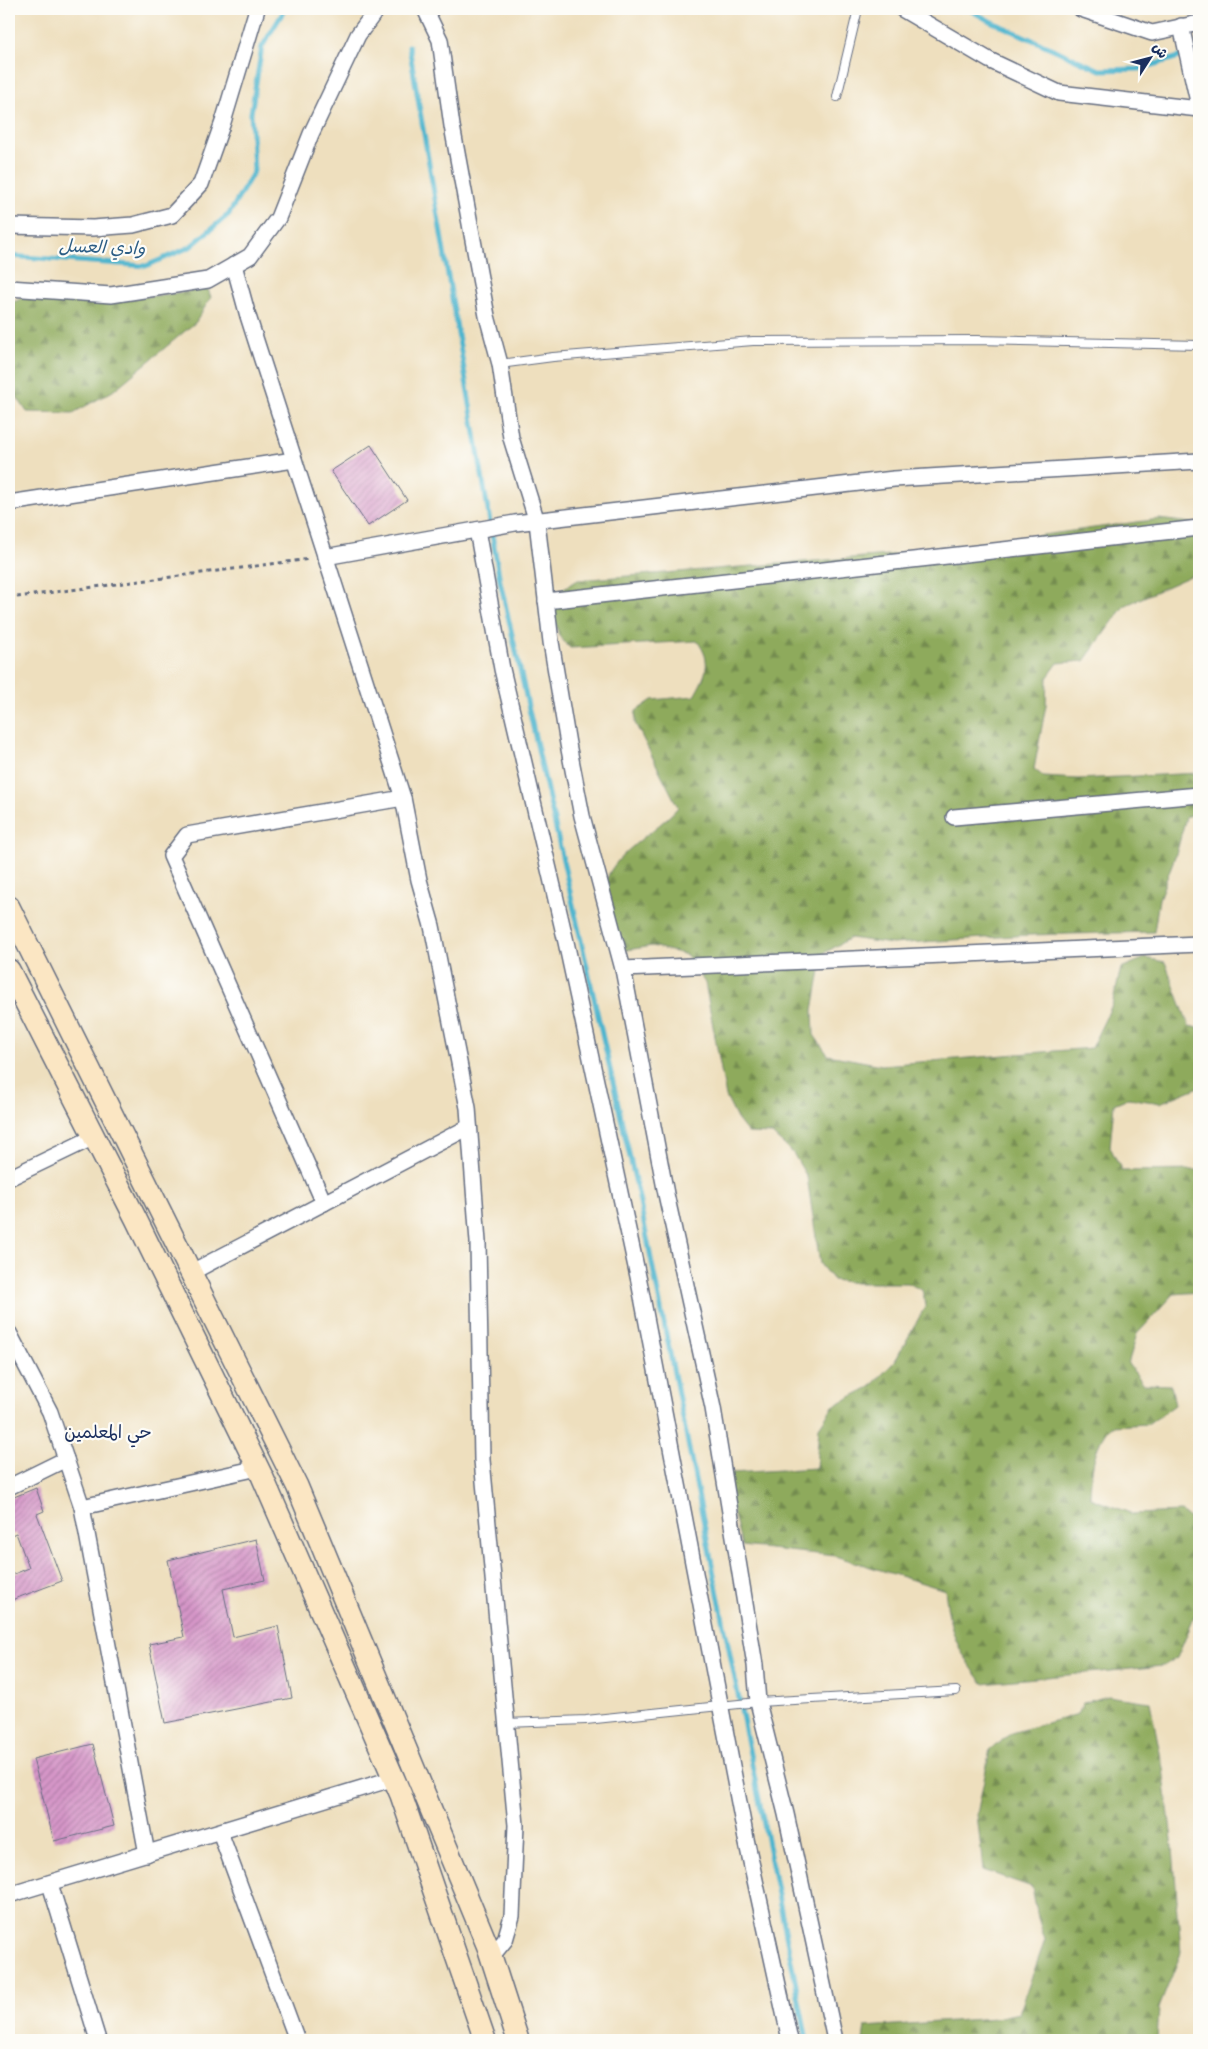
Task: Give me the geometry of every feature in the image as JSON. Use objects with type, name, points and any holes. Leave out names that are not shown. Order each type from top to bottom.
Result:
[{"type":"main road","points":[[9,907],[296,1486],[492,1957],[514,2039]]},
{"type":"main road","points":[[9,970],[258,1468],[394,1778],[485,2040]]},
{"type":"street","points":[[9,226],[93,228],[132,225],[172,215],[201,184],[223,122],[257,9]]},
{"type":"street","points":[[9,288],[111,295],[208,280],[250,256],[278,218],[310,134],[358,35],[377,9]]},
{"type":"street","points":[[424,9],[440,40],[455,145],[487,316],[500,364],[511,438],[537,522],[546,601],[568,744],[582,816],[623,970],[666,1194],[713,1408],[755,1665],[758,1702],[788,1823],[835,2040]]},
{"type":"street","points":[[902,9],[989,60],[1060,93],[1199,107],[1181,26]]},
{"type":"street","points":[[1080,9],[1152,32],[1199,23]]},
{"type":"street","points":[[234,265],[294,460],[403,798],[419,880],[432,926],[468,1108],[478,1242],[482,1460],[516,1825],[512,1916],[505,1940],[492,1957]]},
{"type":"street","points":[[9,503],[294,460]]},
{"type":"street","points":[[325,556],[515,523],[537,522],[894,479],[1199,461]]},
{"type":"street","points":[[546,601],[1199,528]]},
{"type":"street","points":[[481,529],[502,670],[566,942],[639,1281],[746,1839],[790,2040]]},
{"type":"street","points":[[954,816],[1199,795]]},
{"type":"street","points":[[324,1203],[171,856],[187,835],[403,798]]},
{"type":"street","points":[[623,970],[1199,944]]},
{"type":"street","points":[[190,1273],[469,1127]]},
{"type":"street","points":[[9,1178],[94,1137]]},
{"type":"street","points":[[9,1333],[50,1412],[82,1507],[147,1854]]},
{"type":"street","points":[[9,1487],[66,1459]]},
{"type":"street","points":[[82,1507],[258,1468]]},
{"type":"street","points":[[9,1895],[394,1778]]},
{"type":"street","points":[[220,1832],[297,2040]]},
{"type":"street","points":[[50,1884],[98,2040]]},
{"type":"lane","points":[[837,97],[858,9]]},
{"type":"lane","points":[[500,364],[553,357],[753,341],[976,340],[1199,345]]},
{"type":"lane","points":[[506,1723],[586,1720],[758,1702],[956,1691]]},
{"type":"path","points":[[9,598],[325,556]]},
{"type":"green space","points":[[208,289],[211,297],[196,322],[113,391],[73,413],[27,412],[13,391],[9,390],[9,304],[23,298],[105,302]]},
{"type":"green space","points":[[1159,519],[1199,524],[1199,567],[1195,574],[1124,606],[1084,661],[1058,663],[1047,678],[1046,705],[1034,769],[1044,777],[1078,779],[1199,773],[1199,811],[1186,817],[1177,851],[1159,899],[1154,932],[1030,935],[892,944],[850,938],[823,954],[813,1010],[814,1035],[828,1055],[882,1065],[1091,1048],[1112,1005],[1121,968],[1145,958],[1165,962],[1189,1026],[1199,1028],[1199,1087],[1160,1103],[1128,1098],[1114,1104],[1110,1147],[1122,1171],[1199,1170],[1199,1292],[1174,1294],[1137,1334],[1128,1364],[1144,1384],[1171,1385],[1175,1405],[1149,1424],[1111,1426],[1100,1442],[1094,1460],[1090,1498],[1133,1514],[1181,1512],[1190,1519],[1199,1537],[1199,1606],[1177,1658],[1163,1666],[983,1683],[960,1650],[949,1617],[945,1590],[835,1556],[742,1546],[725,1480],[731,1473],[816,1468],[819,1427],[833,1406],[870,1387],[895,1361],[926,1305],[922,1290],[907,1283],[856,1283],[833,1280],[820,1264],[807,1177],[793,1153],[772,1134],[748,1133],[737,1119],[726,1097],[705,983],[687,955],[652,946],[621,951],[608,901],[606,886],[608,875],[624,854],[670,816],[678,807],[635,723],[636,711],[652,700],[694,696],[702,682],[706,669],[705,656],[702,649],[697,641],[570,648],[559,636],[551,604],[562,589],[578,580],[913,553]]},
{"type":"green space","points":[[1108,1696],[1150,1702],[1163,1768],[1173,1847],[1181,1953],[1159,2008],[1157,2040],[863,2040],[865,2027],[996,2018],[1019,2013],[1045,1940],[1038,1918],[1032,1887],[983,1870],[977,1814],[990,1750],[1011,1733],[1078,1714],[1083,1703]]},
{"type":"building","points":[[371,445],[407,500],[368,526],[331,471]]},
{"type":"building","points":[[36,1488],[44,1511],[37,1514],[62,1581],[9,1601],[9,1576],[29,1568],[16,1533],[9,1536],[9,1499]]},
{"type":"building","points":[[256,1539],[265,1580],[223,1589],[233,1637],[278,1626],[292,1698],[165,1723],[149,1644],[184,1637],[168,1560]]},
{"type":"building","points":[[93,1744],[114,1826],[54,1841],[33,1759]]},
{"type":"waterway","name":"وادي العسل","points":[[9,256],[146,266],[190,247],[229,214],[254,171],[251,113],[262,47],[285,9]]},
{"type":"waterway","name":"وادي العسل","points":[[968,9],[990,21],[1100,70],[1139,69],[1199,51]]},
{"type":"waterway","points":[[409,46],[500,581],[638,1193],[807,2040]]},
{"type":"district","name":"حي المعلمين","points":[[108,1432]]}]
